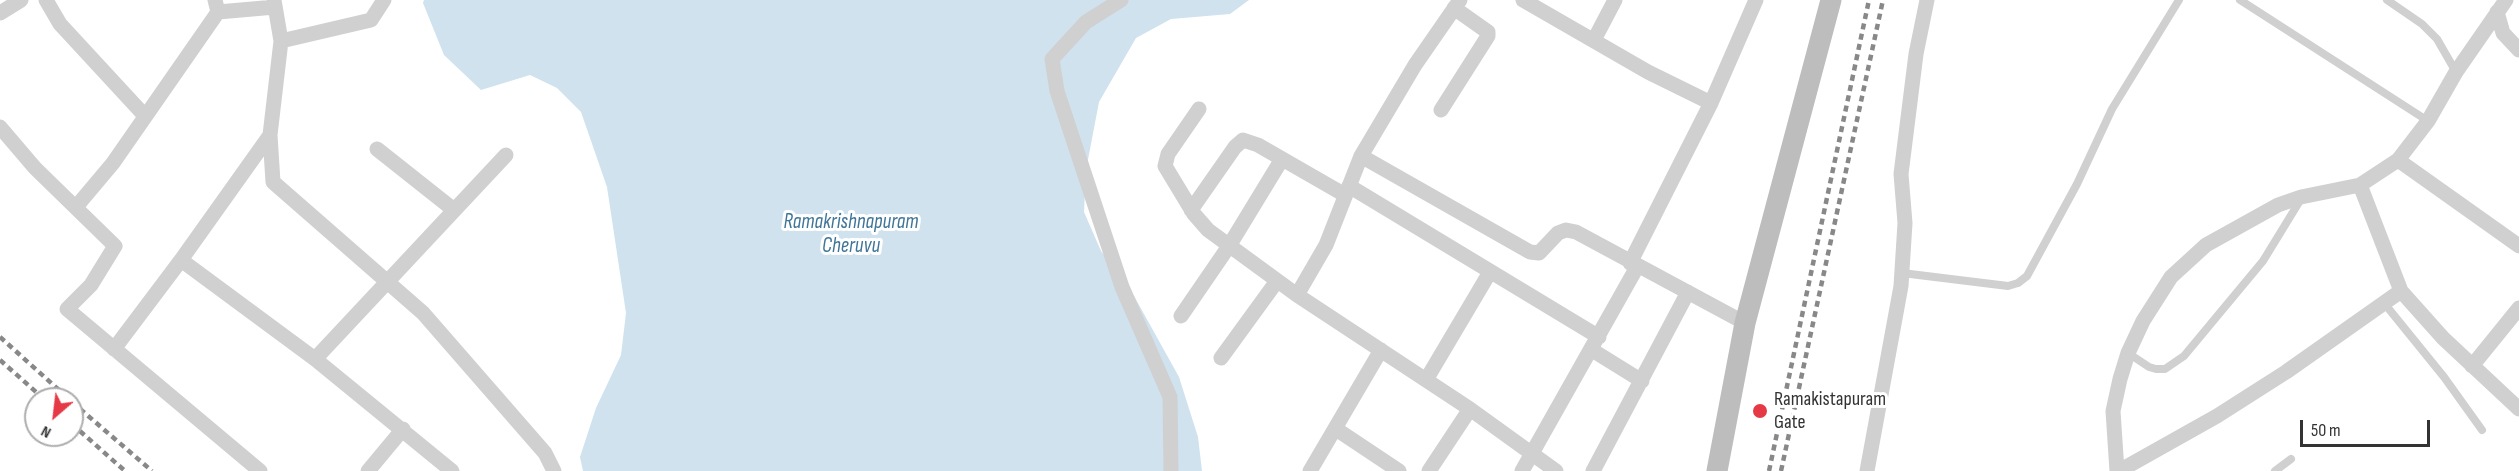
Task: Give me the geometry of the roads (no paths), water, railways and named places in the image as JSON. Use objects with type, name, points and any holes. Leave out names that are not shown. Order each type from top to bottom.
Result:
[{"type":"street","points":[[0,13],[21,0]]},
{"type":"street","points":[[46,0],[60,24],[145,116]]},
{"type":"street","points":[[281,41],[371,20],[384,0]]},
{"type":"street","points":[[1121,0],[1086,22],[1052,59],[1057,91],[1122,287],[1170,397],[1171,471]]},
{"type":"street","points":[[1523,0],[1648,72],[1711,103]]},
{"type":"street","points":[[1594,40],[1616,0]]},
{"type":"street","points":[[1522,471],[1596,344],[1711,103],[1756,0]]},
{"type":"street","points":[[1717,471],[1745,324],[1831,0]]},
{"type":"street","points":[[1868,471],[1902,273],[1905,223],[1900,174],[1916,54],[1927,0]]},
{"type":"street","points":[[76,207],[113,163],[217,6],[275,3],[281,41],[270,135],[273,182],[423,314],[545,453],[554,471]]},
{"type":"street","points":[[1297,296],[1326,245],[1361,156],[1415,65],[1457,4],[1488,32],[1488,36],[1441,110]]},
{"type":"street","points":[[2401,291],[2286,372],[2217,416],[2118,471],[2113,411],[2128,353],[2143,321],[2171,277],[2206,245],[2278,205],[2301,197],[2360,184],[2398,160],[2428,121],[2456,72],[2502,6]]},
{"type":"street","points":[[2502,6],[2503,33],[2519,50]]},
{"type":"street","points":[[1199,110],[1168,154],[1165,166],[1191,210],[1208,230],[1297,296],[1470,409],[1556,471]]},
{"type":"street","points":[[0,127],[35,168],[115,246],[91,285],[67,309],[260,471]]},
{"type":"street","points":[[114,349],[270,135]]},
{"type":"street","points":[[1191,210],[1239,142],[1249,141],[1347,191],[1490,272],[1596,344],[1642,381]]},
{"type":"street","points":[[376,149],[454,210]]},
{"type":"street","points":[[315,359],[506,155]]},
{"type":"street","points":[[1361,156],[1530,252],[1539,253],[1558,233],[1566,230],[1576,232],[1745,324]]},
{"type":"street","points":[[1181,316],[1229,246],[1282,159]]},
{"type":"street","points":[[2398,160],[2519,246]]},
{"type":"street","points":[[2360,184],[2401,291],[2472,366],[2519,409]]},
{"type":"street","points":[[181,260],[315,359],[452,471]]},
{"type":"street","points":[[1426,380],[1490,272]]},
{"type":"street","points":[[1221,358],[1276,281]]},
{"type":"street","points":[[1593,471],[1688,292]]},
{"type":"street","points":[[2472,366],[2519,308]]},
{"type":"street","points":[[1310,471],[1381,350]]},
{"type":"street","points":[[1429,471],[1470,409]]},
{"type":"street","points":[[368,471],[403,429]]},
{"type":"street","points":[[1336,429],[1399,471]]},
{"type":"lane","points":[[1902,273],[2008,286],[2018,284],[2027,276],[2078,184],[2112,109],[2179,0]]},
{"type":"lane","points":[[2240,0],[2428,121]]},
{"type":"lane","points":[[2387,0],[2422,24],[2437,39],[2456,72]]},
{"type":"lane","points":[[2128,353],[2156,369],[2165,369],[2184,356],[2263,261],[2301,197]]},
{"type":"lane","points":[[2384,303],[2444,377],[2482,430]]},
{"type":"lane","points":[[2275,471],[2291,459]]},
{"type":"water","name":"Ramakrishnapuram Cheruvu","points":[[424,0],[1249,0],[1230,14],[1171,19],[1136,38],[1099,102],[1086,170],[1084,212],[1101,251],[1134,296],[1179,377],[1198,437],[1202,471],[583,471],[580,457],[596,408],[621,355],[626,313],[607,187],[581,112],[557,88],[530,75],[481,90],[444,55],[423,3]]},
{"type":"railway","points":[[1769,471],[1869,0]]},
{"type":"railway","points":[[1781,471],[1883,0]]},
{"type":"railway","points":[[0,337],[56,387]]},
{"type":"railway","points":[[0,360],[30,387]]},
{"type":"railway","points":[[84,412],[152,471]]},
{"type":"railway","points":[[84,435],[125,471]]},
{"type":"place","name":"Ramakistapuram Gate","points":[[1760,411]]}]
